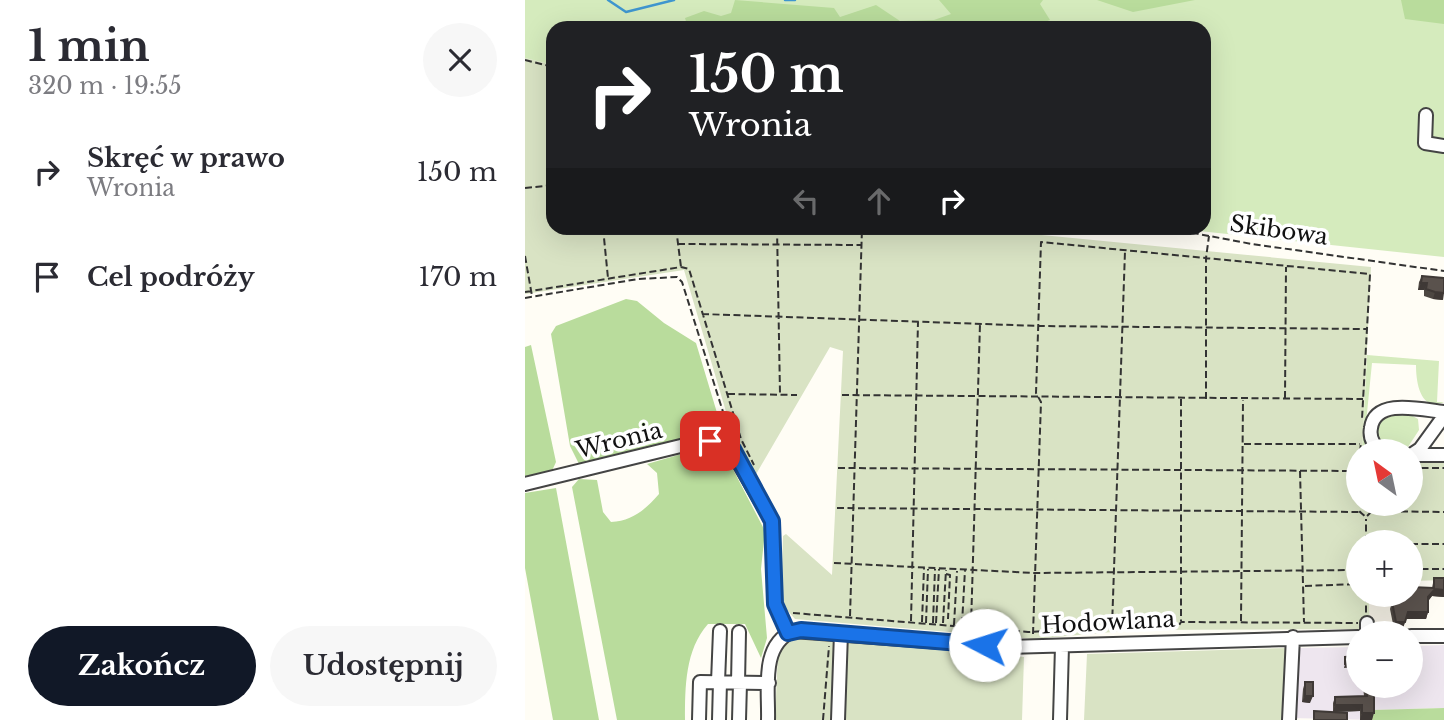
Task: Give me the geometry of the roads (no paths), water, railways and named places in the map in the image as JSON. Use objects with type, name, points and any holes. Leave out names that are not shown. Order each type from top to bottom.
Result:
[{"type":"street","points":[[1426,115],[1425,143],[1444,146]]},
{"type":"street","points":[[1372,439],[1370,431],[1378,414],[1390,408],[1444,414],[1423,445]]},
{"type":"street","points":[[1421,439],[1429,420],[1425,410]]},
{"type":"street","points":[[1423,452],[1430,450],[1444,427]]},
{"type":"street","name":"Wronia","points":[[525,484],[693,443],[716,441],[729,446],[772,521],[775,604],[788,633]]},
{"type":"street","points":[[1423,454],[1438,452],[1444,443]]},
{"type":"street","points":[[1423,455],[1444,455]]},
{"type":"street","name":"Hodowlana","points":[[788,633],[801,630],[1033,647],[1346,637]]},
{"type":"street","points":[[719,720],[720,631]]},
{"type":"street","points":[[739,632],[739,720]]},
{"type":"street","points":[[768,720],[773,648],[779,639],[788,633]]},
{"type":"street","points":[[838,720],[841,633]]},
{"type":"street","points":[[1423,636],[1444,636]]},
{"type":"street","points":[[1289,720],[1293,637]]},
{"type":"street","points":[[1060,720],[1062,646]]},
{"type":"street","points":[[699,720],[700,682],[769,683]]},
{"type":"waterway","points":[[608,0],[626,12],[674,0]]},
{"type":"waterway","points":[[785,0],[795,0]]}]
